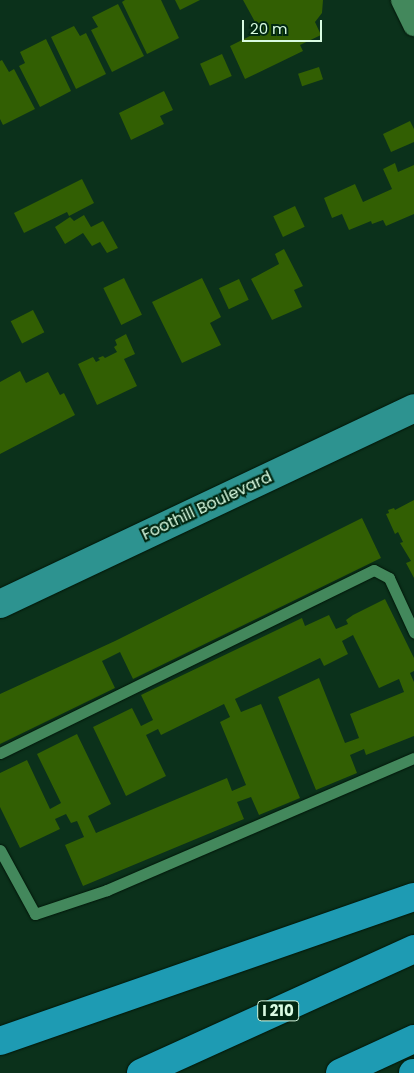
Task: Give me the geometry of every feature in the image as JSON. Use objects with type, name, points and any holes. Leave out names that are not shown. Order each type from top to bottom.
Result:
[{"type":"highway","points":[[0,1041],[414,897]]},
{"type":"highway","name":"I 210","points":[[141,1073],[414,949]]},
{"type":"highway","points":[[340,1073],[414,1039]]},
{"type":"main road","name":"Foothill Boulevard","points":[[0,604],[414,408]]},
{"type":"street","points":[[402,0],[414,25]]},
{"type":"lane","points":[[0,753],[374,570],[389,578],[414,632]]},
{"type":"lane","points":[[0,850],[35,914],[107,890],[414,758]]},
{"type":"building","points":[[125,0],[161,0],[179,38],[147,54],[122,2]]},
{"type":"building","points":[[175,0],[200,0],[180,10]]},
{"type":"building","points":[[243,0],[323,0],[322,13],[315,22],[321,35],[300,45],[303,51],[245,79],[230,46],[260,31]]},
{"type":"building","points":[[118,4],[144,56],[112,72],[91,30],[98,27],[92,17]]},
{"type":"building","points":[[74,26],[80,36],[86,33],[106,74],[76,89],[51,37]]},
{"type":"building","points":[[46,39],[71,91],[40,107],[19,66],[25,63],[20,52]]},
{"type":"building","points":[[222,54],[232,76],[210,86],[200,64]]},
{"type":"building","points":[[2,60],[9,72],[14,69],[35,109],[3,125],[0,119],[0,61]]},
{"type":"building","points":[[319,67],[323,79],[302,86],[298,74]]},
{"type":"building","points":[[164,91],[173,110],[160,116],[164,124],[131,140],[119,113]]},
{"type":"building","points":[[410,121],[414,129],[414,142],[391,152],[383,134]]},
{"type":"building","points":[[395,163],[398,172],[414,165],[414,214],[386,226],[383,220],[372,224],[371,221],[349,230],[342,214],[332,218],[324,198],[355,184],[363,202],[392,189],[383,169]]},
{"type":"building","points":[[82,179],[94,203],[69,216],[67,212],[24,233],[14,213]]},
{"type":"building","points":[[295,206],[305,227],[283,237],[273,216]]},
{"type":"building","points":[[84,215],[91,227],[103,221],[118,248],[107,253],[100,242],[92,246],[83,233],[65,244],[55,227],[70,217],[74,221]]},
{"type":"building","points":[[284,249],[303,286],[294,290],[302,307],[272,320],[251,279],[279,264],[275,254]]},
{"type":"building","points":[[124,278],[142,315],[121,325],[103,288]]},
{"type":"building","points":[[202,278],[221,317],[210,323],[221,345],[182,363],[152,302]]},
{"type":"building","points":[[239,279],[249,300],[229,309],[219,288]]},
{"type":"building","points":[[33,310],[44,332],[22,344],[11,321]]},
{"type":"building","points":[[126,334],[135,354],[124,359],[137,386],[97,405],[78,364],[93,357],[96,362],[100,360],[98,358],[103,356],[105,358],[117,352],[114,347],[117,345],[115,340]]},
{"type":"building","points":[[20,371],[26,383],[48,372],[60,395],[64,393],[75,415],[0,454],[0,382]]},
{"type":"building","points":[[414,500],[414,578],[406,563],[411,561],[400,543],[403,542],[398,532],[395,534],[386,514],[389,513],[388,510],[394,508],[395,510]]},
{"type":"building","points":[[362,518],[381,558],[133,679],[120,652],[102,661],[115,688],[0,744],[0,694],[115,641]]},
{"type":"building","points":[[385,599],[414,658],[414,671],[410,673],[414,682],[414,736],[366,755],[364,749],[350,755],[357,773],[316,790],[278,697],[319,678],[345,743],[359,738],[350,714],[404,692],[399,679],[379,688],[353,635],[342,641],[348,654],[324,666],[320,658],[235,699],[241,712],[261,704],[300,798],[259,815],[251,797],[237,802],[244,819],[83,886],[65,845],[84,837],[77,821],[71,823],[66,814],[55,819],[60,829],[20,848],[0,807],[0,773],[27,760],[50,809],[61,803],[37,754],[77,734],[111,804],[88,816],[96,833],[227,778],[232,791],[246,785],[220,722],[230,717],[224,704],[161,735],[158,729],[146,735],[166,776],[126,796],[93,727],[132,708],[141,726],[153,720],[141,695],[302,618],[305,626],[329,615],[336,629],[348,624],[346,620],[353,615]]}]
